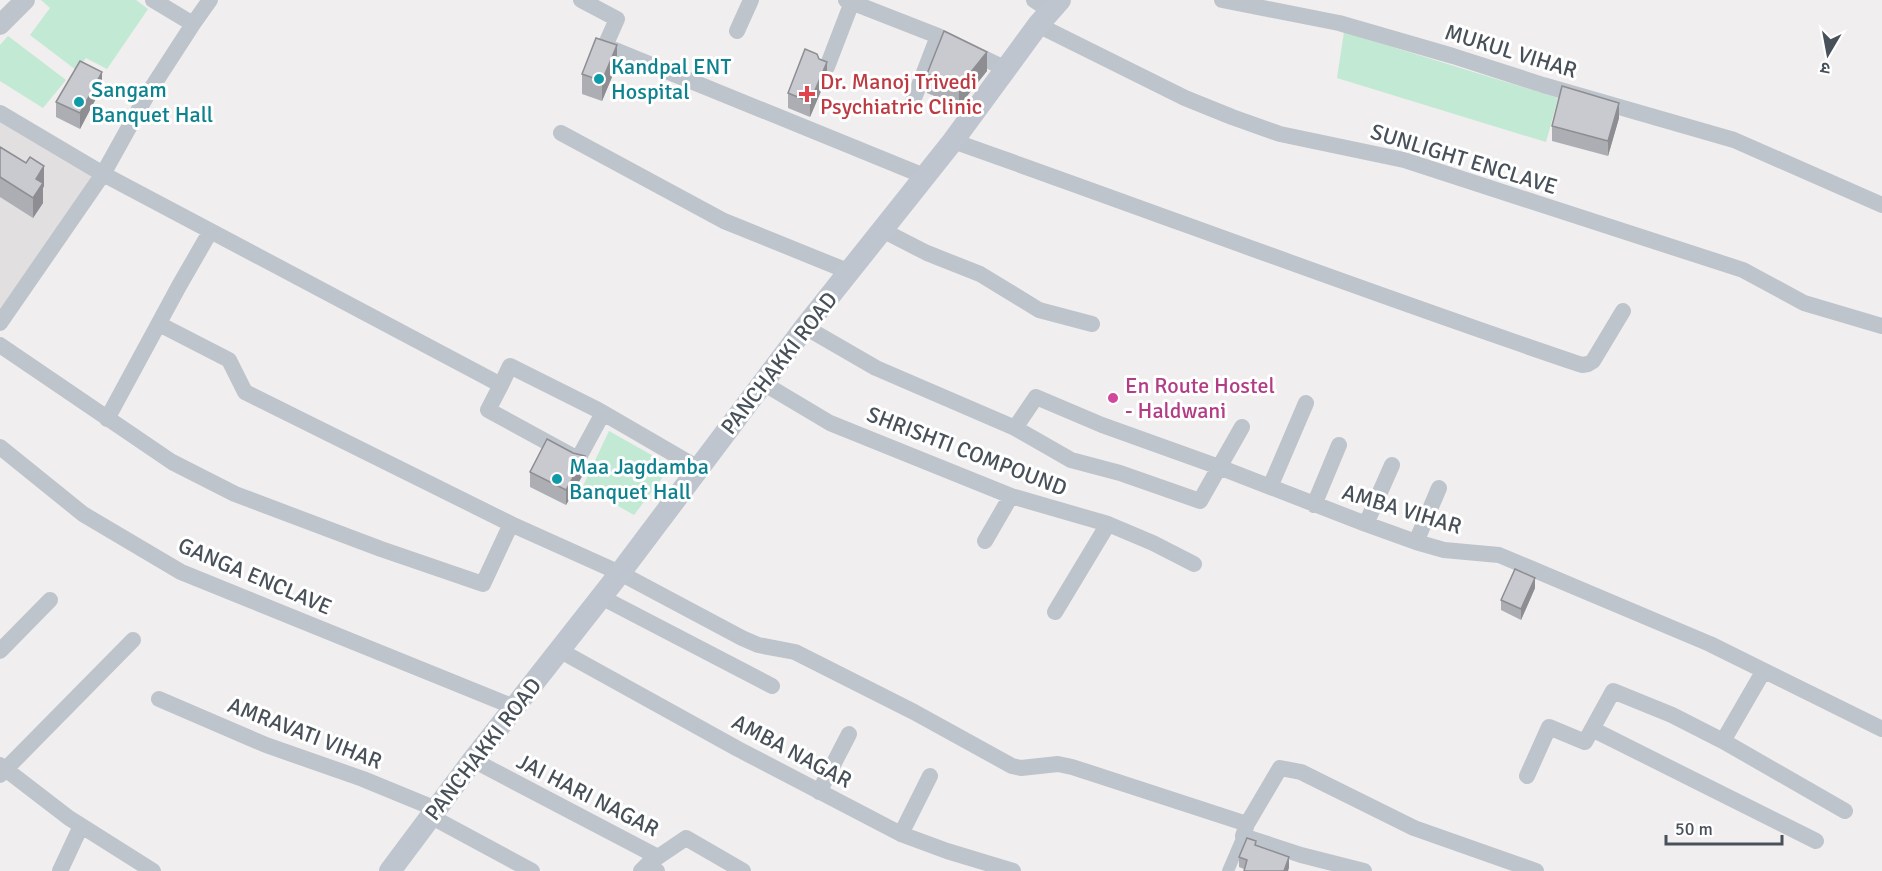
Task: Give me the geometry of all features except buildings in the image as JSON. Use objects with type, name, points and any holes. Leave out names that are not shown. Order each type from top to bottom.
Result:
[{"type":"main road","name":"PANCHAKKI ROAD","points":[[390,871],[473,760],[620,573],[805,327],[953,141],[1006,69],[1046,9]]},
{"type":"street","points":[[0,25],[25,0]]},
{"type":"street","points":[[153,0],[193,24]]},
{"type":"street","points":[[0,323],[103,174],[147,95],[210,0]]},
{"type":"street","points":[[581,0],[617,19],[605,46],[924,176]]},
{"type":"street","points":[[737,31],[751,0]]},
{"type":"street","name":"MUKUL VIHAR","points":[[1221,0],[1339,23],[1734,140],[1882,205]]},
{"type":"street","points":[[827,67],[849,1],[938,36],[1006,69]]},
{"type":"street","name":"SUNLIGHT ENCLAVE","points":[[1046,9],[1185,98],[1232,117],[1280,134],[1404,160],[1743,270],[1804,303],[1882,326]]},
{"type":"street","points":[[913,101],[938,36]]},
{"type":"street","points":[[0,113],[103,174],[501,385]]},
{"type":"street","points":[[561,133],[724,221],[850,272]]},
{"type":"street","points":[[953,141],[1582,365],[1593,361],[1623,311]]},
{"type":"street","points":[[882,230],[927,253],[980,274],[1039,310],[1092,324]]},
{"type":"street","points":[[107,419],[210,232]]},
{"type":"street","points":[[159,324],[229,360],[245,392],[511,524],[620,573],[742,638],[758,645],[795,652],[914,712],[1012,766],[1021,768],[1058,764],[1072,767],[1245,830],[1301,855],[1364,871]]},
{"type":"street","points":[[805,327],[876,368],[1015,428],[1071,460],[1120,473],[1200,501],[1242,427]]},
{"type":"street","points":[[0,345],[172,462],[235,494],[381,549],[483,584],[511,524]]},
{"type":"street","points":[[603,413],[578,459],[488,410],[510,366],[603,413],[698,468]]},
{"type":"street","name":"SHRISHTI COMPOUND","points":[[763,382],[830,423],[1011,496],[1108,524],[1194,564]]},
{"type":"street","name":"AMBA VIHAR","points":[[1015,428],[1036,397],[1102,425],[1416,542],[1444,550],[1499,555],[1710,644],[1882,729]]},
{"type":"street","points":[[1270,487],[1306,403]]},
{"type":"street","points":[[1314,505],[1339,445]]},
{"type":"street","name":"GANGA ENCLAVE","points":[[0,447],[83,514],[182,572],[514,707]]},
{"type":"street","points":[[1366,524],[1392,465]]},
{"type":"street","points":[[1416,542],[1439,489]]},
{"type":"street","points":[[985,541],[1011,496]]},
{"type":"street","points":[[1054,612],[1108,524]]},
{"type":"street","points":[[601,597],[772,686]]},
{"type":"street","points":[[0,651],[50,600]]},
{"type":"street","points":[[133,640],[2,770],[81,826],[153,871]]},
{"type":"street","name":"AMBA NAGAR","points":[[559,650],[819,792],[901,834],[1013,871]]},
{"type":"street","points":[[1724,741],[1763,672]]},
{"type":"street","points":[[1527,776],[1549,727],[1585,742],[1613,691],[1672,715],[1724,741],[1845,811]]},
{"type":"street","name":"AMRAVATI VIHAR","points":[[159,699],[266,745],[363,779],[433,812],[532,871]]},
{"type":"street","points":[[1592,729],[1816,841]]},
{"type":"street","points":[[819,792],[849,734]]},
{"type":"street","name":"JAI HARI NAGAR","points":[[473,760],[651,866],[686,838],[743,871]]},
{"type":"street","points":[[1228,871],[1245,830],[1280,768],[1301,772],[1414,828],[1536,871]]},
{"type":"street","points":[[901,834],[930,776]]},
{"type":"street","points":[[60,871],[81,826]]},
{"type":"shaded area","points":[[0,120],[94,177],[0,312]]},
{"type":"green space","points":[[41,0],[136,0],[148,9],[107,69],[86,58],[76,70],[30,35],[50,8]]},
{"type":"green space","points":[[1344,32],[1558,98],[1546,142],[1337,78]]},
{"type":"green space","points":[[8,36],[66,80],[43,108],[0,81],[0,45]]},
{"type":"green space","points":[[609,431],[671,466],[634,515],[583,486]]},
{"type":"place","name":"Kandpal ENT Hospital","points":[[599,79]]},
{"type":"place","name":"Dr. Manoj Trivedi Psychiatric Clinic","points":[[807,94]]},
{"type":"place","name":"Sangam Banquet Hall","points":[[79,102]]},
{"type":"place","name":"En Route Hostel - Haldwani","points":[[1113,398]]},
{"type":"place","name":"Maa Jagdamba Banquet Hall","points":[[557,479]]}]
